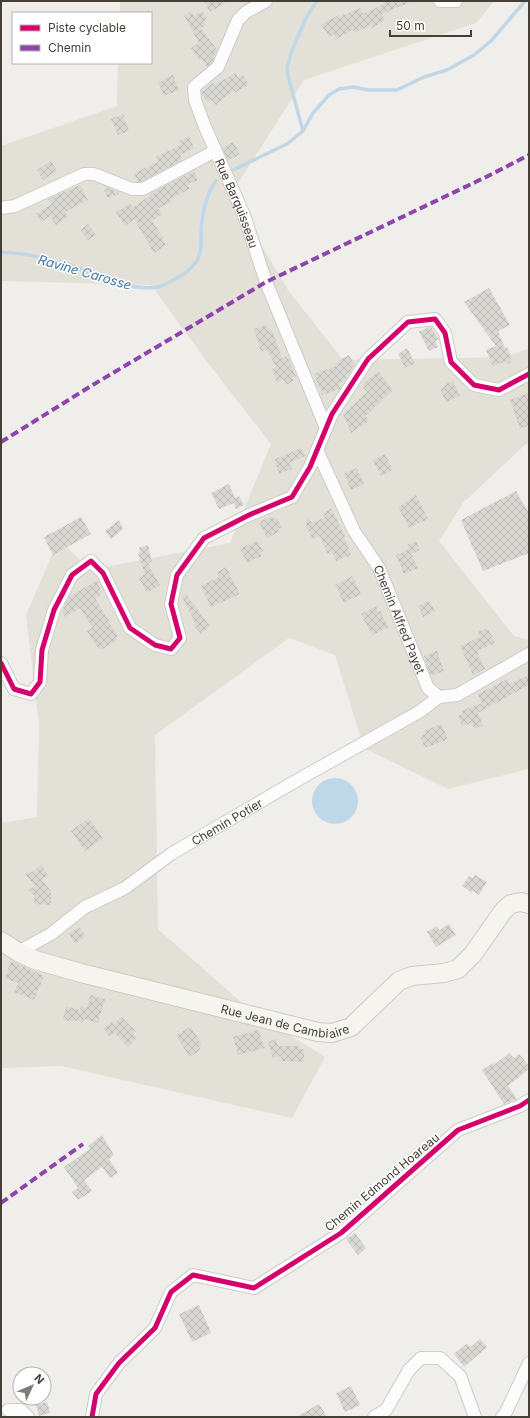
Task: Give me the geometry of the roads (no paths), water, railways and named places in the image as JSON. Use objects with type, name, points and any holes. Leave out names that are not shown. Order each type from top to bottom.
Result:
[{"type":"main road","name":"Rue Jean de Cambiaire","points":[[1,941],[18,952],[35,960],[81,973],[318,1032],[332,1033],[351,1027],[400,981],[412,976],[444,973],[458,969],[473,954],[504,910],[511,904],[521,902],[529,904]]},
{"type":"street","name":"Rue Barquisseau","points":[[266,1],[246,12],[238,20],[218,67],[194,87],[195,100],[215,151],[244,215],[266,282],[326,428]]},
{"type":"street","points":[[440,1],[456,1]]},
{"type":"street","points":[[1,208],[15,206],[84,174],[94,174],[132,190],[143,189],[215,151]]},
{"type":"street","points":[[1,663],[14,689],[30,694],[40,682],[42,650],[54,610],[72,575],[91,561],[103,573],[130,628],[155,645],[170,649],[180,638],[171,604],[177,575],[204,538],[249,515],[292,497],[310,467],[332,414],[368,359],[408,322],[435,319],[445,333],[451,362],[474,385],[499,390],[529,374]]},
{"type":"street","name":"Chemin Alfred Payet","points":[[317,450],[354,531],[379,568],[428,688],[439,697]]},
{"type":"street","points":[[439,697],[457,695],[529,654]]},
{"type":"street","name":"Chemin Potier","points":[[18,952],[50,934],[85,907],[125,888],[171,854],[294,782],[419,712],[439,697]]},
{"type":"street","name":"Chemin Edmond Hoareau","points":[[92,1417],[96,1394],[119,1363],[155,1328],[171,1292],[193,1275],[254,1288],[341,1233],[458,1130],[520,1106],[529,1100]]},
{"type":"street","points":[[374,1417],[386,1410],[409,1370],[421,1358],[440,1358],[460,1376],[475,1417]]},
{"type":"street","points":[[502,1417],[505,1414],[529,1363]]},
{"type":"street","points":[[7,1412],[21,1410],[28,1417]]},
{"type":"water","points":[[330,778],[340,778],[348,782],[354,788],[358,796],[358,806],[354,814],[348,820],[340,824],[330,824],[322,820],[316,814],[312,806],[312,796],[316,788],[322,782]]},
{"type":"waterway","points":[[303,131],[288,76],[287,67],[293,48],[306,18],[317,1]]},
{"type":"waterway","name":"Ravine Carosse","points":[[231,171],[287,144],[303,131],[313,113],[329,95],[339,89],[353,87],[368,90],[397,90],[424,77],[447,70],[474,55],[491,41],[525,1]]},
{"type":"waterway","name":"Ravine Carosse","points":[[1,252],[53,260],[124,285],[147,288],[158,287],[185,273],[198,259],[201,248],[201,226],[203,212],[209,193],[216,181]]}]
